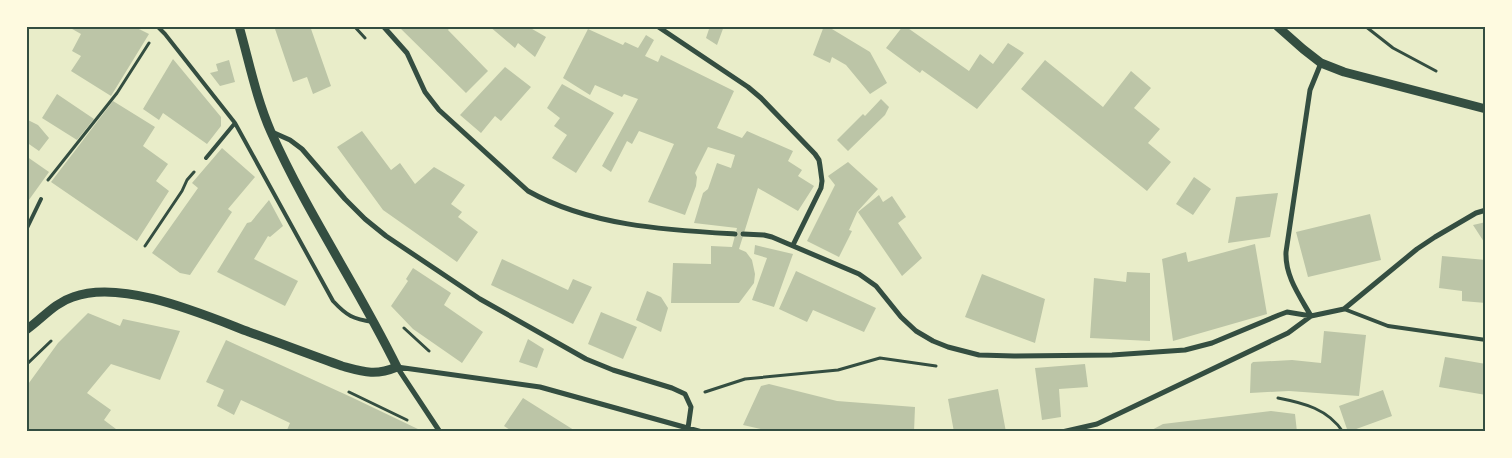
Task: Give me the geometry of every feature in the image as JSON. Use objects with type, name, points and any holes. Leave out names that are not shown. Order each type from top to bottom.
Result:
[{"type":"street","points":[[239,26],[264,115],[296,185],[376,322],[398,366],[440,432]]},
{"type":"street","points":[[383,26],[407,53],[425,92],[439,110],[528,191],[543,199],[579,212],[629,224],[682,231],[735,234]]},
{"type":"street","points":[[657,26],[748,86],[819,160],[821,188],[793,245]]},
{"type":"street","points":[[1277,26],[1321,62],[1344,72],[1486,109]]},
{"type":"street","points":[[1310,316],[1288,274],[1285,263],[1310,90],[1321,62]]},
{"type":"street","points":[[271,132],[290,140],[302,149],[365,219],[386,236],[480,299],[586,358],[613,370],[679,391],[688,398],[692,406],[688,428]]},
{"type":"street","points":[[743,234],[764,235],[793,245],[860,274],[876,286],[908,324],[933,341],[948,348],[978,355],[1014,356],[1162,353],[1185,350],[1212,343],[1287,312],[1310,316],[1344,309],[1417,249],[1435,237],[1486,210]]},
{"type":"street","points":[[27,325],[56,305],[72,297],[90,293],[117,293],[189,309],[342,366],[368,373],[384,372],[398,366],[540,387],[702,432]]},
{"type":"street","points":[[1062,432],[1097,424],[1288,334],[1310,316]]},
{"type":"lane","points":[[158,27],[235,123],[333,301],[343,312],[354,319],[376,322]]},
{"type":"lane","points":[[206,158],[235,123]]},
{"type":"lane","points":[[26,230],[41,199]]},
{"type":"lane","points":[[1344,309],[1388,326],[1486,340]]},
{"type":"path","points":[[354,26],[369,41]]},
{"type":"path","points":[[1365,26],[1393,48],[1436,72],[1445,74]]},
{"type":"path","points":[[48,180],[117,93],[158,27]]},
{"type":"path","points":[[145,246],[182,191],[187,180],[206,158]]},
{"type":"path","points":[[26,365],[51,341]]},
{"type":"path","points":[[688,398],[745,379],[838,370],[880,358],[939,366],[942,364],[948,348]]},
{"type":"path","points":[[1278,398],[1313,406],[1336,422],[1343,432]]},
{"type":"building","points":[[67,26],[133,26],[149,34],[111,96],[71,71],[81,56],[72,51],[81,34]]},
{"type":"building","points":[[274,26],[310,26],[331,86],[313,94],[307,77],[293,82]]},
{"type":"building","points":[[398,26],[451,26],[448,30],[488,71],[466,93]]},
{"type":"building","points":[[489,26],[527,26],[546,37],[535,57],[518,43],[515,48]]},
{"type":"building","points":[[710,26],[724,26],[717,45],[706,38]]},
{"type":"building","points":[[824,26],[870,52],[887,83],[870,94],[846,65],[832,57],[830,63],[813,55]]},
{"type":"building","points":[[903,26],[969,71],[980,54],[993,64],[1008,43],[1024,53],[977,109],[922,70],[920,73],[886,48]]},
{"type":"building","points":[[588,29],[623,45],[625,42],[638,48],[646,35],[654,40],[645,56],[658,62],[661,55],[734,91],[717,128],[742,138],[747,131],[793,151],[788,161],[802,170],[798,176],[814,186],[798,211],[758,188],[739,249],[746,252],[752,260],[755,274],[754,283],[739,303],[671,303],[673,263],[711,264],[711,246],[732,247],[737,228],[694,223],[703,193],[708,189],[717,163],[731,168],[735,155],[708,147],[695,173],[697,177],[696,186],[685,215],[648,202],[674,144],[639,131],[632,144],[627,141],[611,172],[602,166],[638,99],[624,94],[622,97],[595,85],[590,95],[563,78]]},
{"type":"building","points":[[173,59],[221,117],[221,126],[207,144],[163,113],[159,120],[143,109]]},
{"type":"building","points":[[229,60],[235,82],[220,86],[210,73],[218,71],[216,64]]},
{"type":"building","points":[[1045,60],[1103,107],[1131,71],[1151,88],[1134,108],[1160,129],[1148,143],[1171,162],[1147,191],[1021,89]]},
{"type":"building","points":[[505,67],[531,87],[501,121],[495,116],[481,133],[460,115]]},
{"type":"building","points":[[562,84],[614,113],[576,173],[552,158],[567,135],[554,126],[560,118],[547,108]]},
{"type":"building","points":[[57,94],[94,119],[77,140],[42,118]]},
{"type":"building","points":[[881,99],[889,107],[885,115],[848,151],[837,140],[863,114],[865,116]]},
{"type":"building","points":[[113,101],[155,127],[143,146],[168,164],[156,181],[169,191],[137,241],[51,182]]},
{"type":"building","points":[[26,119],[38,125],[49,138],[39,151],[26,142]]},
{"type":"building","points":[[362,131],[391,170],[400,163],[415,184],[434,167],[465,185],[451,204],[462,212],[458,217],[478,232],[457,262],[383,210],[337,147]]},
{"type":"building","points":[[222,148],[255,177],[228,209],[232,212],[190,275],[180,273],[152,253],[198,188],[192,183]]},
{"type":"building","points":[[26,156],[49,172],[26,204]]},
{"type":"building","points":[[848,162],[878,189],[857,212],[849,230],[852,231],[839,257],[807,241],[835,185],[828,176]]},
{"type":"building","points":[[1194,177],[1211,189],[1193,215],[1176,204]]},
{"type":"building","points":[[1278,193],[1270,237],[1228,243],[1236,197]]},
{"type":"building","points":[[879,195],[883,202],[892,196],[906,217],[898,223],[922,258],[902,276],[858,212]]},
{"type":"building","points":[[269,200],[283,226],[270,237],[268,236],[254,259],[298,281],[285,306],[217,272],[247,223],[251,222]]},
{"type":"building","points":[[1370,214],[1381,260],[1308,277],[1296,232]]},
{"type":"building","points":[[1486,222],[1486,245],[1473,225]]},
{"type":"building","points":[[1255,244],[1267,314],[1173,341],[1162,259],[1186,252],[1188,262]]},
{"type":"building","points":[[755,245],[793,254],[774,307],[752,300],[767,258],[754,254]]},
{"type":"building","points":[[1442,256],[1486,260],[1486,303],[1462,301],[1462,291],[1439,288]]},
{"type":"building","points":[[502,259],[568,290],[573,279],[592,287],[573,324],[491,285]]},
{"type":"building","points":[[413,268],[451,293],[444,305],[483,332],[462,363],[413,329],[391,306],[408,281],[406,279]]},
{"type":"building","points":[[796,271],[876,308],[864,332],[813,310],[807,322],[779,309]]},
{"type":"building","points":[[1127,272],[1150,273],[1150,341],[1090,338],[1094,278],[1126,282]]},
{"type":"building","points":[[982,274],[1045,299],[1035,343],[965,317]]},
{"type":"building","points":[[647,291],[661,297],[668,308],[661,332],[636,320]]},
{"type":"building","points":[[601,312],[637,327],[623,359],[588,344]]},
{"type":"building","points":[[88,313],[120,326],[123,319],[180,331],[160,380],[111,364],[87,393],[111,410],[104,420],[120,432],[26,432],[26,387],[58,343]]},
{"type":"building","points":[[1324,331],[1366,335],[1359,396],[1289,391],[1250,393],[1251,364],[1253,362],[1292,360],[1321,363]]},
{"type":"building","points":[[528,339],[544,349],[537,368],[519,362]]},
{"type":"building","points":[[226,340],[420,430],[419,432],[291,432],[287,430],[290,423],[241,400],[234,415],[217,406],[224,390],[206,382]]},
{"type":"building","points":[[1445,357],[1486,364],[1486,395],[1439,387]]},
{"type":"building","points":[[1085,364],[1088,387],[1059,389],[1061,417],[1042,420],[1035,368]]},
{"type":"building","points":[[769,384],[837,401],[915,407],[914,432],[774,432],[743,425],[761,386]]},
{"type":"building","points":[[998,389],[1006,432],[954,432],[948,399]]},
{"type":"building","points":[[1383,390],[1392,416],[1348,432],[1339,406]]},
{"type":"building","points":[[523,398],[577,432],[513,432],[504,426]]},
{"type":"building","points":[[1271,411],[1295,414],[1297,432],[1148,432],[1163,424]]}]
